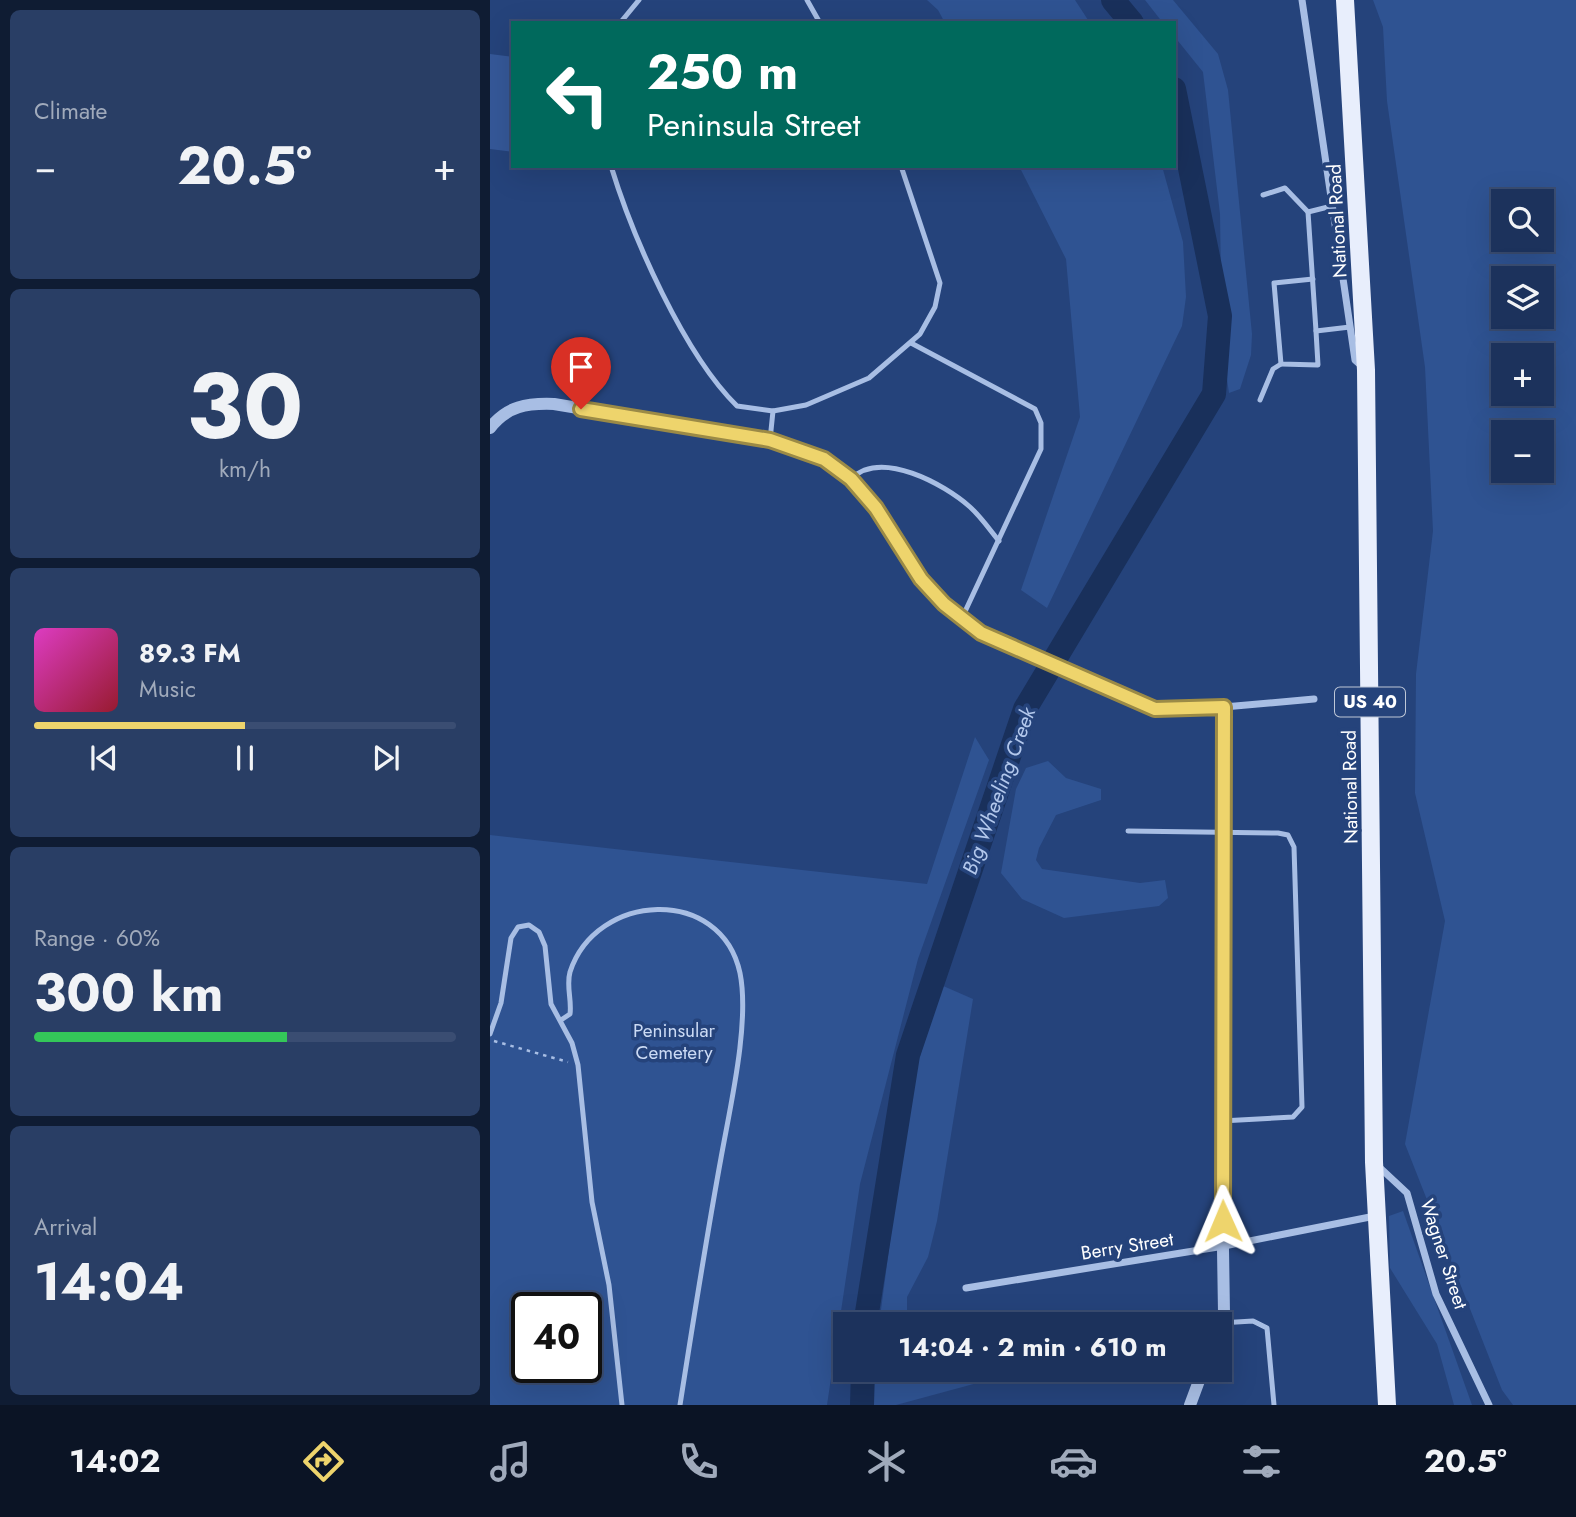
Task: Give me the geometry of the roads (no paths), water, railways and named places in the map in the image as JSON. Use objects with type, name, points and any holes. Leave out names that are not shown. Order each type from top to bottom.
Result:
[{"type":"main road","name":"National Road","points":[[1345,0],[1366,370],[1375,1216],[1387,1405]]},
{"type":"street","points":[[1302,0],[1355,360],[1366,370]]},
{"type":"street","points":[[490,428],[498,417],[530,403],[770,440],[824,459],[851,479],[876,508],[921,579],[981,633],[1155,709],[1224,707],[1314,699]]},
{"type":"street","points":[[1223,1312],[1221,1121],[1224,707]]},
{"type":"street","name":"Wagner Street","points":[[1374,1162],[1407,1193],[1436,1294],[1489,1405]]},
{"type":"street","name":"Berry Street","points":[[966,1288],[1224,1246],[1375,1216]]},
{"type":"street","points":[[1190,1405],[1199,1382]]},
{"type":"lane","points":[[622,21],[639,0]]},
{"type":"lane","points":[[807,0],[819,21]]},
{"type":"lane","points":[[612,168],[647,262],[707,372],[737,406],[773,411],[806,405],[869,378],[920,334],[935,307],[940,283],[902,168]]},
{"type":"lane","points":[[1260,400],[1273,369],[1281,364],[1318,365],[1308,212],[1285,188],[1263,195]]},
{"type":"lane","points":[[1308,212],[1332,206]]},
{"type":"lane","points":[[1281,364],[1274,283],[1313,279]]},
{"type":"lane","points":[[1316,331],[1350,327]]},
{"type":"lane","points":[[911,343],[1038,413],[1041,449],[962,618]]},
{"type":"lane","points":[[770,440],[773,411]]},
{"type":"lane","points":[[851,479],[860,470],[869,467],[892,469],[918,476],[942,487],[970,508],[999,541]]},
{"type":"lane","points":[[1128,831],[1278,833],[1288,835],[1294,847],[1302,1107],[1293,1117],[1221,1121]]},
{"type":"lane","points":[[561,1020],[570,1014],[569,974],[578,955],[605,925],[625,914],[647,909],[671,909],[694,915],[716,930],[732,950],[740,973],[743,1006],[730,1104],[680,1405]]},
{"type":"lane","points":[[490,1034],[500,1003],[511,938],[518,927],[529,925],[539,932],[545,946],[551,1004],[572,1043],[578,1065],[592,1202],[609,1285],[622,1405]]},
{"type":"lane","points":[[1232,1323],[1253,1321],[1267,1328],[1274,1405]]},
{"type":"waterway","name":"Big Wheeling Creek","points":[[1113,0],[1130,21]]},
{"type":"waterway","name":"Big Wheeling Creek","points":[[867,1312],[908,1055],[1025,709],[1214,394],[1220,316],[1176,99]]},
{"type":"waterway","name":"Big Wheeling Creek","points":[[862,1405],[863,1382]]},
{"type":"park label","name":"Peninsular Cemetery","points":[[674,1041]]}]
